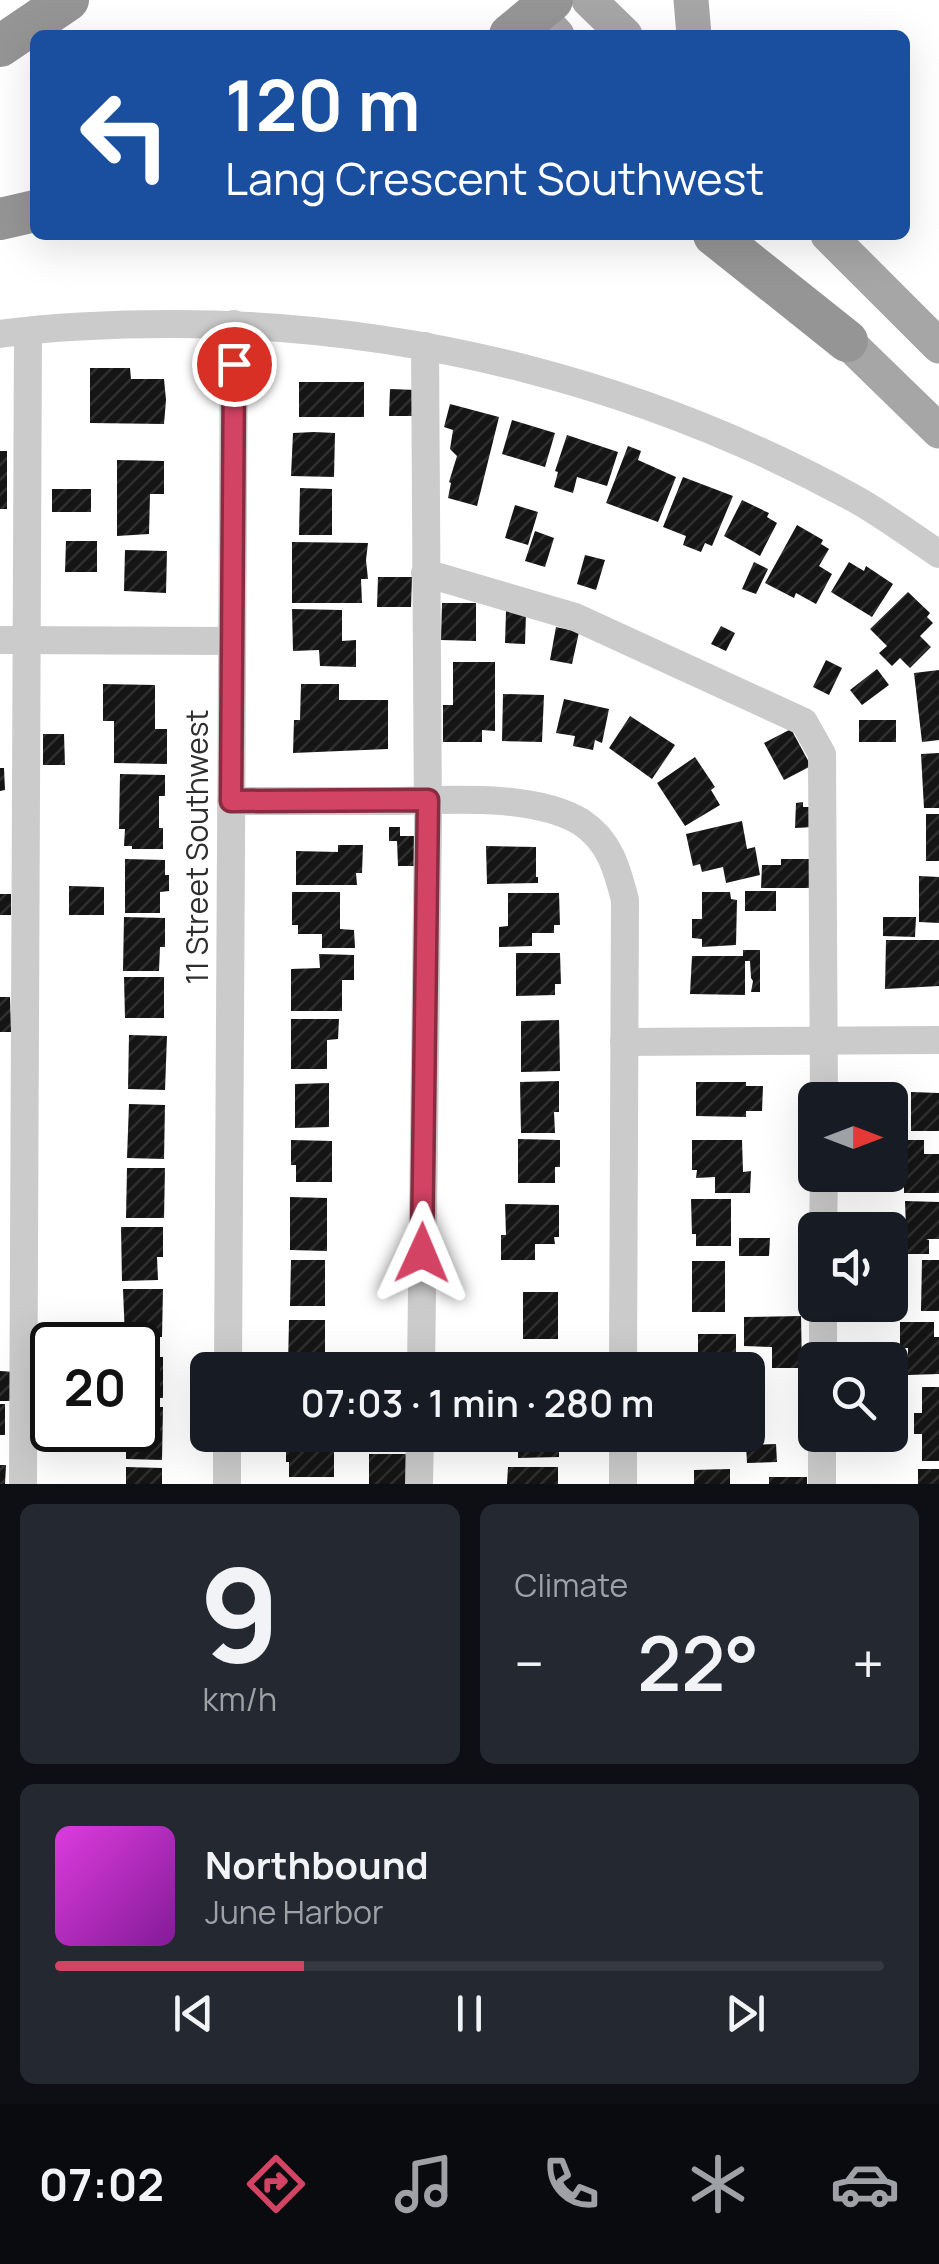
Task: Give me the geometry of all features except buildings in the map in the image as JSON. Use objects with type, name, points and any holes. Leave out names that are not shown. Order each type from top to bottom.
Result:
[{"type":"highway","points":[[0,46],[68,0]]},
{"type":"highway","points":[[0,219],[30,212]]},
{"type":"highway","points":[[720,240],[847,341]]},
{"type":"main road","points":[[589,0],[619,30]]},
{"type":"main road","points":[[691,0],[694,30]]},
{"type":"main road","points":[[747,240],[939,431]]},
{"type":"main road","points":[[836,240],[939,346]]},
{"type":"street","points":[[23,1484],[13,640],[14,332],[114,324],[234,324],[324,331],[425,346],[520,368],[600,390],[770,456],[860,502],[939,554]]},
{"type":"street","name":"11 Street Southwest","points":[[228,1352],[234,324]]},
{"type":"street","points":[[420,1352],[428,800],[425,346]]},
{"type":"street","points":[[425,573],[575,616],[804,722],[822,754],[824,1082]]},
{"type":"street","points":[[13,640],[232,641]]},
{"type":"street","points":[[231,801],[428,800],[536,805],[583,824],[606,844],[625,900],[623,1352]]},
{"type":"street","points":[[624,1042],[939,1040]]},
{"type":"street","points":[[227,1484],[228,1452]]},
{"type":"street","points":[[419,1484],[420,1452]]},
{"type":"street","points":[[623,1452],[623,1484]]},
{"type":"street","points":[[822,1452],[822,1484]]},
{"type":"route","points":[[234,364],[231,801],[428,800],[422,1253]]}]
